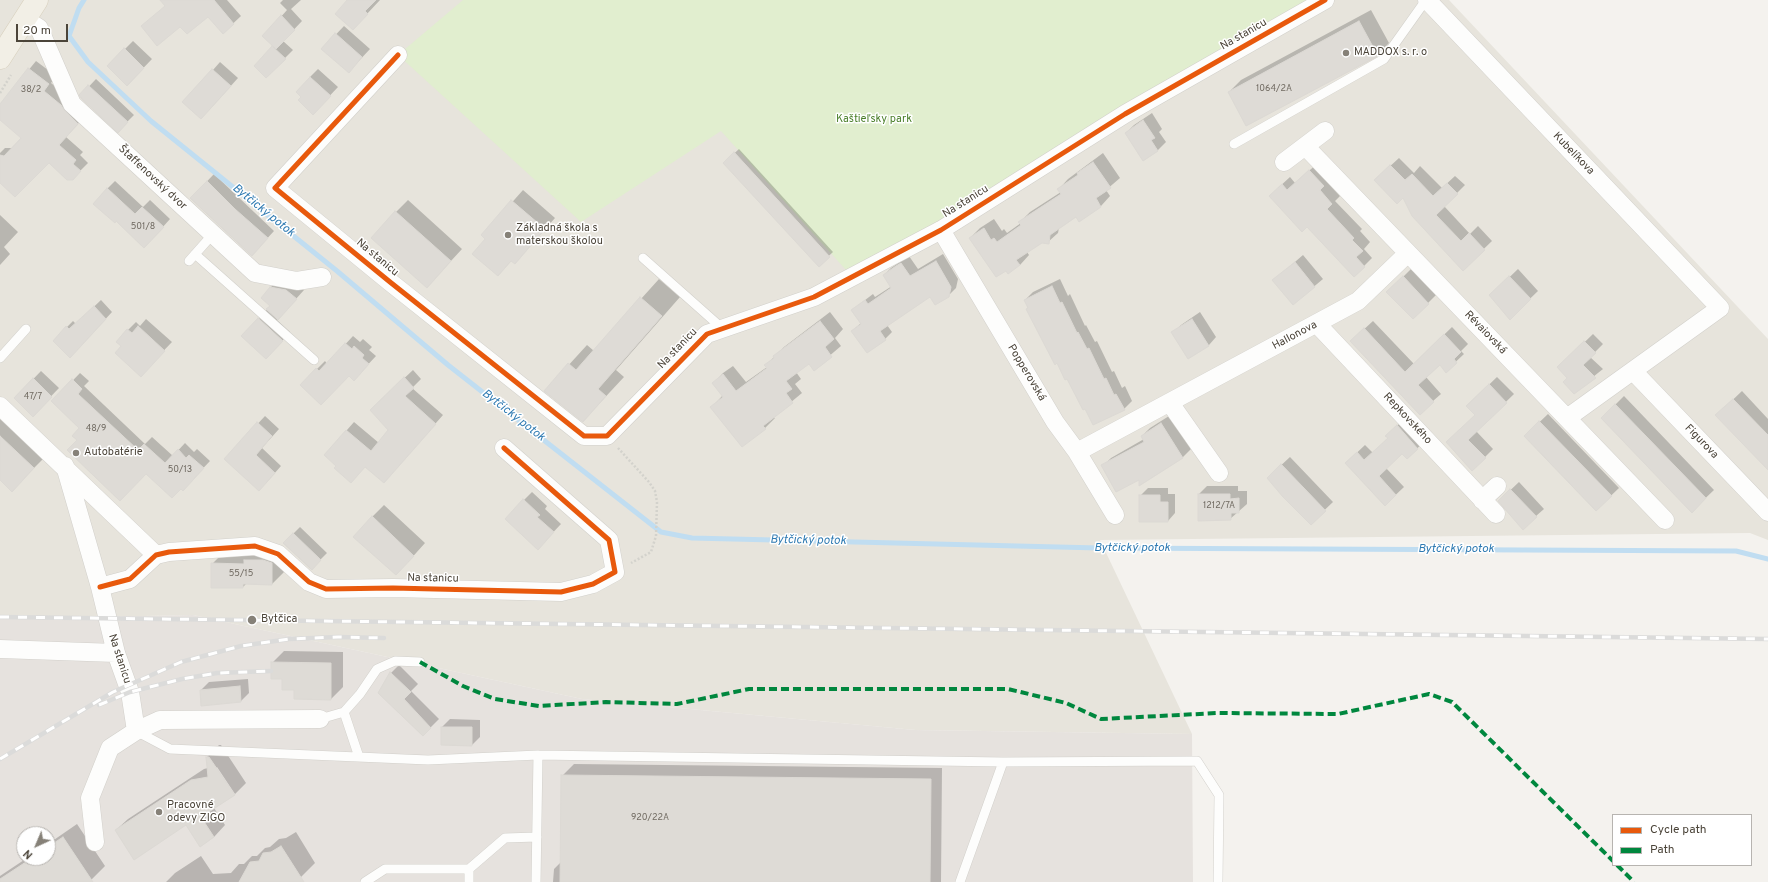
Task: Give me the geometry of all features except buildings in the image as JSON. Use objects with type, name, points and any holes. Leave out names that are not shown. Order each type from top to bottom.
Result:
[{"type":"main road","points":[[0,58],[37,0]]},
{"type":"street","name":"Na stanicu","points":[[398,55],[276,188],[390,282],[584,436],[607,436],[707,334],[814,297],[941,230],[1125,114],[1325,0]]},
{"type":"street","name":"Kubelíkova","points":[[1427,0],[1720,308],[1633,371]]},
{"type":"street","name":"Štaffenovský dvor","points":[[25,19],[40,28],[72,104],[255,273],[297,281],[322,277]]},
{"type":"street","points":[[1284,162],[1326,130]]},
{"type":"street","name":"Révaiovská","points":[[1305,146],[1665,520]]},
{"type":"street","name":"Popperovská","points":[[941,230],[1055,422],[1077,452],[1115,515]]},
{"type":"street","name":"Hallonova","points":[[1077,452],[1358,302],[1408,253]]},
{"type":"street","name":"Repkovského","points":[[1317,324],[1496,514]]},
{"type":"street","points":[[1567,418],[1633,371]]},
{"type":"street","name":"Figurova","points":[[1633,371],[1768,512]]},
{"type":"street","points":[[1170,403],[1219,473]]},
{"type":"street","points":[[0,406],[65,466],[156,555],[130,579],[100,587]]},
{"type":"street","points":[[504,448],[609,540],[615,572]]},
{"type":"street","name":"Na stanicu","points":[[65,466],[100,587],[116,653],[130,692],[136,731]]},
{"type":"street","points":[[1482,500],[1497,486]]},
{"type":"street","name":"Na stanicu","points":[[156,555],[169,552],[255,546],[278,554],[309,582],[326,589],[393,588],[561,592],[593,584],[615,572]]},
{"type":"street","points":[[0,649],[116,653]]},
{"type":"street","points":[[95,842],[90,798],[110,748],[136,731],[160,720],[320,719]]},
{"type":"lane","points":[[1234,144],[1384,59],[1427,0]]},
{"type":"lane","points":[[213,234],[192,257],[314,360]]},
{"type":"lane","points":[[643,258],[723,329]]},
{"type":"lane","points":[[0,358],[26,329]]},
{"type":"lane","points":[[320,719],[344,712],[360,694],[377,669],[395,661],[420,662]]},
{"type":"lane","points":[[344,712],[359,757]]},
{"type":"lane","points":[[136,731],[170,749],[428,760],[538,755],[1003,762],[1197,761],[1219,795],[1218,882]]},
{"type":"lane","points":[[536,882],[538,755]]},
{"type":"lane","points":[[960,882],[1003,762]]},
{"type":"lane","points":[[365,882],[385,869],[469,869],[505,838],[537,837]]},
{"type":"lane","points":[[469,869],[469,882]]},
{"type":"path","points":[[607,436],[649,482],[655,491],[657,502],[656,536],[651,552],[615,572]]},
{"type":"shaded area","points":[[0,0],[1449,0],[1768,339],[1768,540],[1750,533],[1100,540],[1192,734],[915,730],[582,699],[193,615],[0,619]]},
{"type":"shaded area","points":[[193,615],[582,699],[915,730],[1192,734],[1193,882],[0,882],[0,619]]},
{"type":"green space","name":"Kaštieľsky park","points":[[463,0],[1309,0],[937,223],[846,270],[721,131],[581,222],[398,55]]},
{"type":"waterway","name":"Bytčický potok","points":[[84,0],[79,8],[69,36],[88,62],[151,121],[337,271],[448,365],[661,532],[692,538],[1099,548],[1736,551],[1768,559]]},
{"type":"railway","points":[[0,617],[1768,639]]},
{"type":"railway","points":[[0,759],[113,692],[181,662],[241,646],[289,639],[338,637],[384,638]]},
{"type":"railway","points":[[99,705],[130,692],[182,679],[217,673],[271,671]]},
{"type":"marked path","points":[[420,662],[463,686],[495,699],[539,706],[606,702],[677,704],[749,689],[1008,689],[1066,703],[1101,719],[1218,713],[1338,714],[1429,694],[1452,702],[1612,860]]},
{"type":"marked path","points":[[1618,866],[1634,882]]},
{"type":"cycle path","points":[[398,55],[275,188],[390,282],[584,436],[607,436],[707,334],[814,297],[941,230],[1125,114],[1325,0]]},
{"type":"cycle path","points":[[100,587],[130,579],[156,555],[169,552],[255,546],[278,554],[309,582],[326,589],[393,588],[561,592],[593,584],[615,572],[609,540],[504,448]]},
{"type":"place","name":"MADDOX s. r. o","points":[[1346,53]]},
{"type":"place","name":"Základná škola s materskou školou","points":[[508,235]]},
{"type":"place","name":"Autobatérie","points":[[76,453]]},
{"type":"place","name":"Bytčica","points":[[252,620]]},
{"type":"place","name":"Pracovné odevy ZIGO","points":[[159,812]]}]
